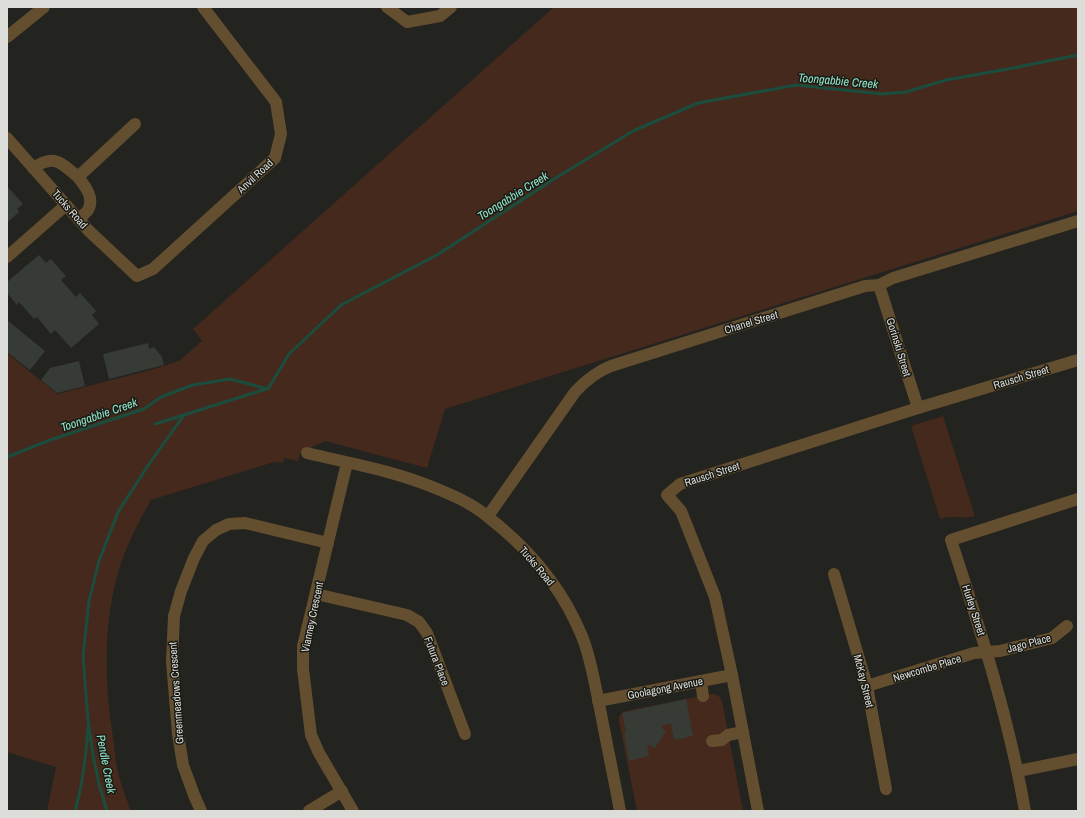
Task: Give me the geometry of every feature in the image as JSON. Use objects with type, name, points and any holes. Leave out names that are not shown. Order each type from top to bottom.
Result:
[{"type":"street","points":[[7,37],[44,7]]},
{"type":"street","name":"Anvil Road","points":[[137,276],[153,269],[275,158],[281,134],[276,102],[203,7]]},
{"type":"street","points":[[388,7],[407,22],[440,16],[450,7]]},
{"type":"street","points":[[78,177],[135,124]]},
{"type":"street","name":"Tucks Road","points":[[7,138],[104,246],[137,276]]},
{"type":"street","points":[[34,168],[51,160],[65,166],[78,177],[88,190],[90,205],[88,210],[79,219]]},
{"type":"street","points":[[7,257],[66,205]]},
{"type":"street","name":"Chanel Street","points":[[488,516],[575,392],[585,381],[599,371],[865,286],[879,285],[893,278],[1078,221]]},
{"type":"street","name":"Gorinski Street","points":[[879,285],[918,408]]},
{"type":"street","name":"Rausch Street","points":[[758,811],[732,675],[714,598],[681,511],[667,495],[680,484],[918,408],[1078,360]]},
{"type":"street","name":"Tucks Road","points":[[307,453],[385,471],[429,486],[459,499],[488,516],[525,550],[542,569],[560,593],[582,635],[590,663],[620,811]]},
{"type":"street","name":"Vianney Crescent","points":[[347,462],[303,646],[303,669],[311,735],[318,752],[353,811]]},
{"type":"street","name":"Hurley Street","points":[[1025,811],[1010,734],[987,651],[951,540],[1078,499]]},
{"type":"street","name":"Greenmeadows Crescent","points":[[201,811],[184,765],[178,734],[172,662],[174,616],[181,591],[194,558],[203,541],[216,530],[229,524],[245,523],[328,543]]},
{"type":"street","name":"McKay Street","points":[[834,574],[867,686],[886,789]]},
{"type":"street","name":"Futura Place","points":[[316,594],[407,615],[419,622],[427,633],[465,734]]},
{"type":"street","name":"Jago Place","points":[[987,651],[1000,651],[1052,638],[1067,626]]},
{"type":"street","name":"Newcombe Place","points":[[867,686],[974,653],[987,651]]},
{"type":"street","name":"Goolagong Avenue","points":[[598,701],[732,675]]},
{"type":"street","points":[[701,681],[704,696]]},
{"type":"street","points":[[712,741],[722,740],[728,735],[743,732]]},
{"type":"street","points":[[1018,771],[1078,759]]},
{"type":"street","points":[[309,811],[342,791]]},
{"type":"shaded area","points":[[554,7],[1078,7],[1078,211],[445,409],[427,468],[325,441],[300,453],[298,461],[284,458],[283,463],[274,462],[151,500],[135,529],[122,560],[111,605],[108,628],[108,697],[118,772],[131,811],[47,811],[56,767],[7,752],[7,353],[57,394],[151,370],[179,361],[202,341],[193,329]]},
{"type":"shaded area","points":[[943,416],[975,516],[949,517],[940,519],[911,426]]},
{"type":"shaded area","points":[[711,694],[718,695],[722,701],[743,811],[637,811],[619,721],[620,715],[626,711]]},
{"type":"building","points":[[7,186],[23,204],[17,209],[19,212],[7,223]]},
{"type":"building","points":[[39,255],[46,263],[51,259],[66,276],[61,280],[76,297],[80,293],[96,311],[92,315],[99,324],[71,348],[55,330],[51,334],[37,317],[34,319],[19,302],[17,305],[7,293],[7,282]]},
{"type":"building","points":[[7,320],[45,351],[30,370],[7,352]]},
{"type":"building","points":[[148,343],[149,349],[154,347],[162,357],[164,365],[109,379],[103,354]]},
{"type":"building","points":[[79,361],[85,386],[57,393],[41,380],[50,368]]},
{"type":"building","points":[[686,699],[693,736],[674,740],[671,723],[660,726],[666,731],[655,748],[647,745],[649,756],[629,761],[624,732],[626,732],[622,713]]},
{"type":"waterway","name":"Toongabbie Creek","points":[[7,457],[50,440],[144,409],[161,397],[193,385],[230,379],[268,389],[289,354],[341,305],[437,255],[554,179],[633,131],[698,103],[796,85],[882,94],[906,92],[946,80],[1078,55]]},
{"type":"waterway","name":"Pendle Creek","points":[[107,811],[99,784],[93,755],[88,720],[83,656],[89,601],[99,561],[118,512],[149,464],[184,415],[266,389]]},
{"type":"waterway","points":[[155,424],[184,415]]},
{"type":"waterway","name":"Pendle Creek","points":[[75,811],[84,770],[88,728]]}]
